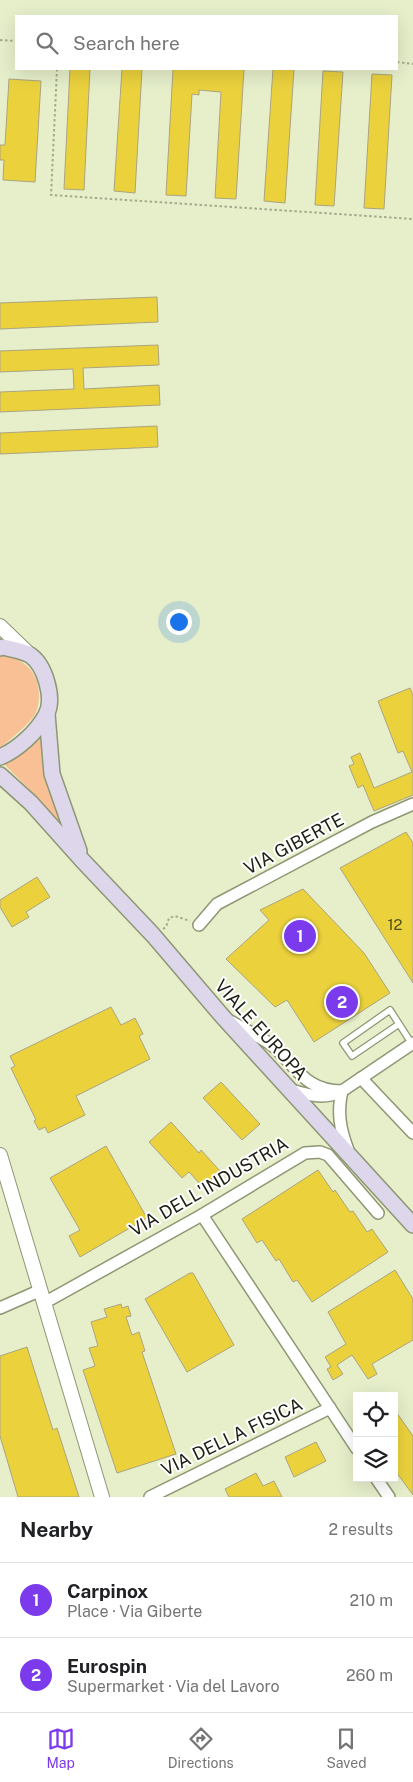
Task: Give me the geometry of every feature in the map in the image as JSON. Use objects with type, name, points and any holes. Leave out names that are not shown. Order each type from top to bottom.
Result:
[{"type":"main road","points":[[0,648],[4,647],[30,655],[45,674],[49,695],[47,714],[52,774],[82,860]]},
{"type":"main road","points":[[0,757],[23,741],[47,714]]},
{"type":"main road","name":"VIALE EUROPA","points":[[0,775],[31,803],[153,935],[223,1017],[413,1225]]},
{"type":"street","points":[[0,626],[30,655]]},
{"type":"street","name":"VIA GIBERTE","points":[[199,925],[217,904],[372,822],[413,804]]},
{"type":"street","points":[[223,1017],[272,1046],[297,1073],[315,1085],[333,1091],[342,1091]]},
{"type":"street","points":[[291,1090],[314,1097],[333,1096],[413,1044]]},
{"type":"street","points":[[361,1078],[413,1133]]},
{"type":"street","points":[[342,1091],[338,1114],[342,1135],[349,1155]]},
{"type":"street","name":"VIA DELL'INDUSTRIA","points":[[0,1308],[42,1297],[202,1215],[305,1153],[320,1152],[328,1155],[378,1213]]},
{"type":"street","points":[[0,1155],[102,1497]]},
{"type":"street","points":[[202,1215],[353,1443]]},
{"type":"street","name":"VIA DELLA FISICA","points":[[150,1497],[330,1408]]},
{"type":"street","points":[[379,1482],[389,1497]]},
{"type":"lane","points":[[399,1024],[352,1056],[343,1043],[390,1010],[413,1044]]},
{"type":"path","points":[[0,40],[15,41]]},
{"type":"path","points":[[398,62],[413,64]]},
{"type":"path","points":[[57,70],[51,196],[413,219]]},
{"type":"path","points":[[153,935],[166,927],[169,918],[175,916],[199,925]]},
{"type":"shaded area","points":[[0,654],[22,662],[27,666],[36,678],[39,694],[34,716],[0,748]]},
{"type":"shaded area","points":[[40,732],[47,777],[76,845],[30,790],[4,764]]},
{"type":"building","points":[[70,70],[90,70],[84,190],[64,189]]},
{"type":"building","points":[[122,70],[142,70],[135,193],[114,191]]},
{"type":"building","points":[[173,70],[244,70],[236,199],[215,198],[221,92],[199,90],[199,95],[192,94],[186,196],[166,195]]},
{"type":"building","points":[[273,70],[294,70],[285,203],[264,201]]},
{"type":"building","points":[[323,71],[343,72],[334,206],[315,205]]},
{"type":"building","points":[[372,74],[392,75],[384,209],[364,208]]},
{"type":"building","points":[[9,79],[41,81],[35,182],[3,180],[4,160],[0,160],[0,145],[5,145]]},
{"type":"building","points":[[157,297],[158,322],[0,329],[0,303]]},
{"type":"building","points":[[158,345],[159,365],[83,368],[84,389],[159,385],[160,405],[0,412],[0,392],[74,389],[73,369],[0,372],[0,351]]},
{"type":"building","points":[[157,426],[158,447],[0,454],[0,433]]},
{"type":"building","points":[[410,688],[413,695],[413,795],[374,811],[363,785],[358,788],[349,766],[354,764],[351,757],[360,753],[374,788],[412,772],[403,751],[398,753],[378,701]]},
{"type":"building","points":[[406,832],[413,843],[413,983],[340,868]]},
{"type":"building","points":[[37,877],[50,897],[26,912],[29,917],[12,927],[0,907],[0,900]]},
{"type":"building","points":[[303,889],[364,953],[390,993],[314,1042],[287,1000],[275,1007],[226,959],[269,920],[260,910]]},
{"type":"building","points":[[111,1007],[121,1025],[135,1018],[143,1034],[139,1036],[150,1059],[76,1096],[85,1115],[48,1133],[45,1127],[39,1130],[11,1068],[15,1066],[10,1056]]},
{"type":"building","points":[[221,1082],[260,1124],[242,1140],[203,1098]]},
{"type":"building","points":[[171,1122],[199,1153],[201,1150],[220,1171],[211,1179],[214,1181],[206,1188],[189,1172],[182,1178],[149,1142]]},
{"type":"building","points":[[106,1146],[147,1218],[80,1257],[69,1236],[80,1230],[50,1178]]},
{"type":"building","points":[[318,1170],[350,1212],[353,1211],[367,1232],[372,1229],[388,1252],[312,1302],[297,1280],[293,1282],[279,1259],[276,1261],[262,1240],[257,1243],[242,1219]]},
{"type":"building","points":[[395,1270],[413,1299],[413,1340],[372,1364],[377,1374],[368,1379],[352,1355],[337,1365],[343,1374],[333,1380],[327,1369],[331,1367],[325,1357],[346,1344],[328,1312]]},
{"type":"building","points":[[193,1273],[234,1345],[187,1372],[145,1299]]},
{"type":"building","points":[[121,1304],[122,1308],[128,1306],[131,1316],[126,1317],[132,1335],[139,1332],[145,1351],[142,1352],[176,1454],[117,1473],[83,1370],[95,1366],[89,1348],[98,1346],[91,1322],[107,1317],[104,1309]]},
{"type":"building","points":[[27,1347],[53,1430],[57,1428],[79,1497],[18,1497],[0,1436],[0,1356]]},
{"type":"building","points":[[398,1415],[413,1436],[413,1495],[398,1474]]},
{"type":"building","points":[[316,1442],[326,1461],[294,1477],[285,1457]]},
{"type":"building","points":[[256,1473],[263,1486],[274,1481],[282,1497],[229,1497],[225,1489]]},
{"type":"place","name":"Carpinox","points":[[300,936]]},
{"type":"place","name":"Eurospin","points":[[342,1002]]}]
